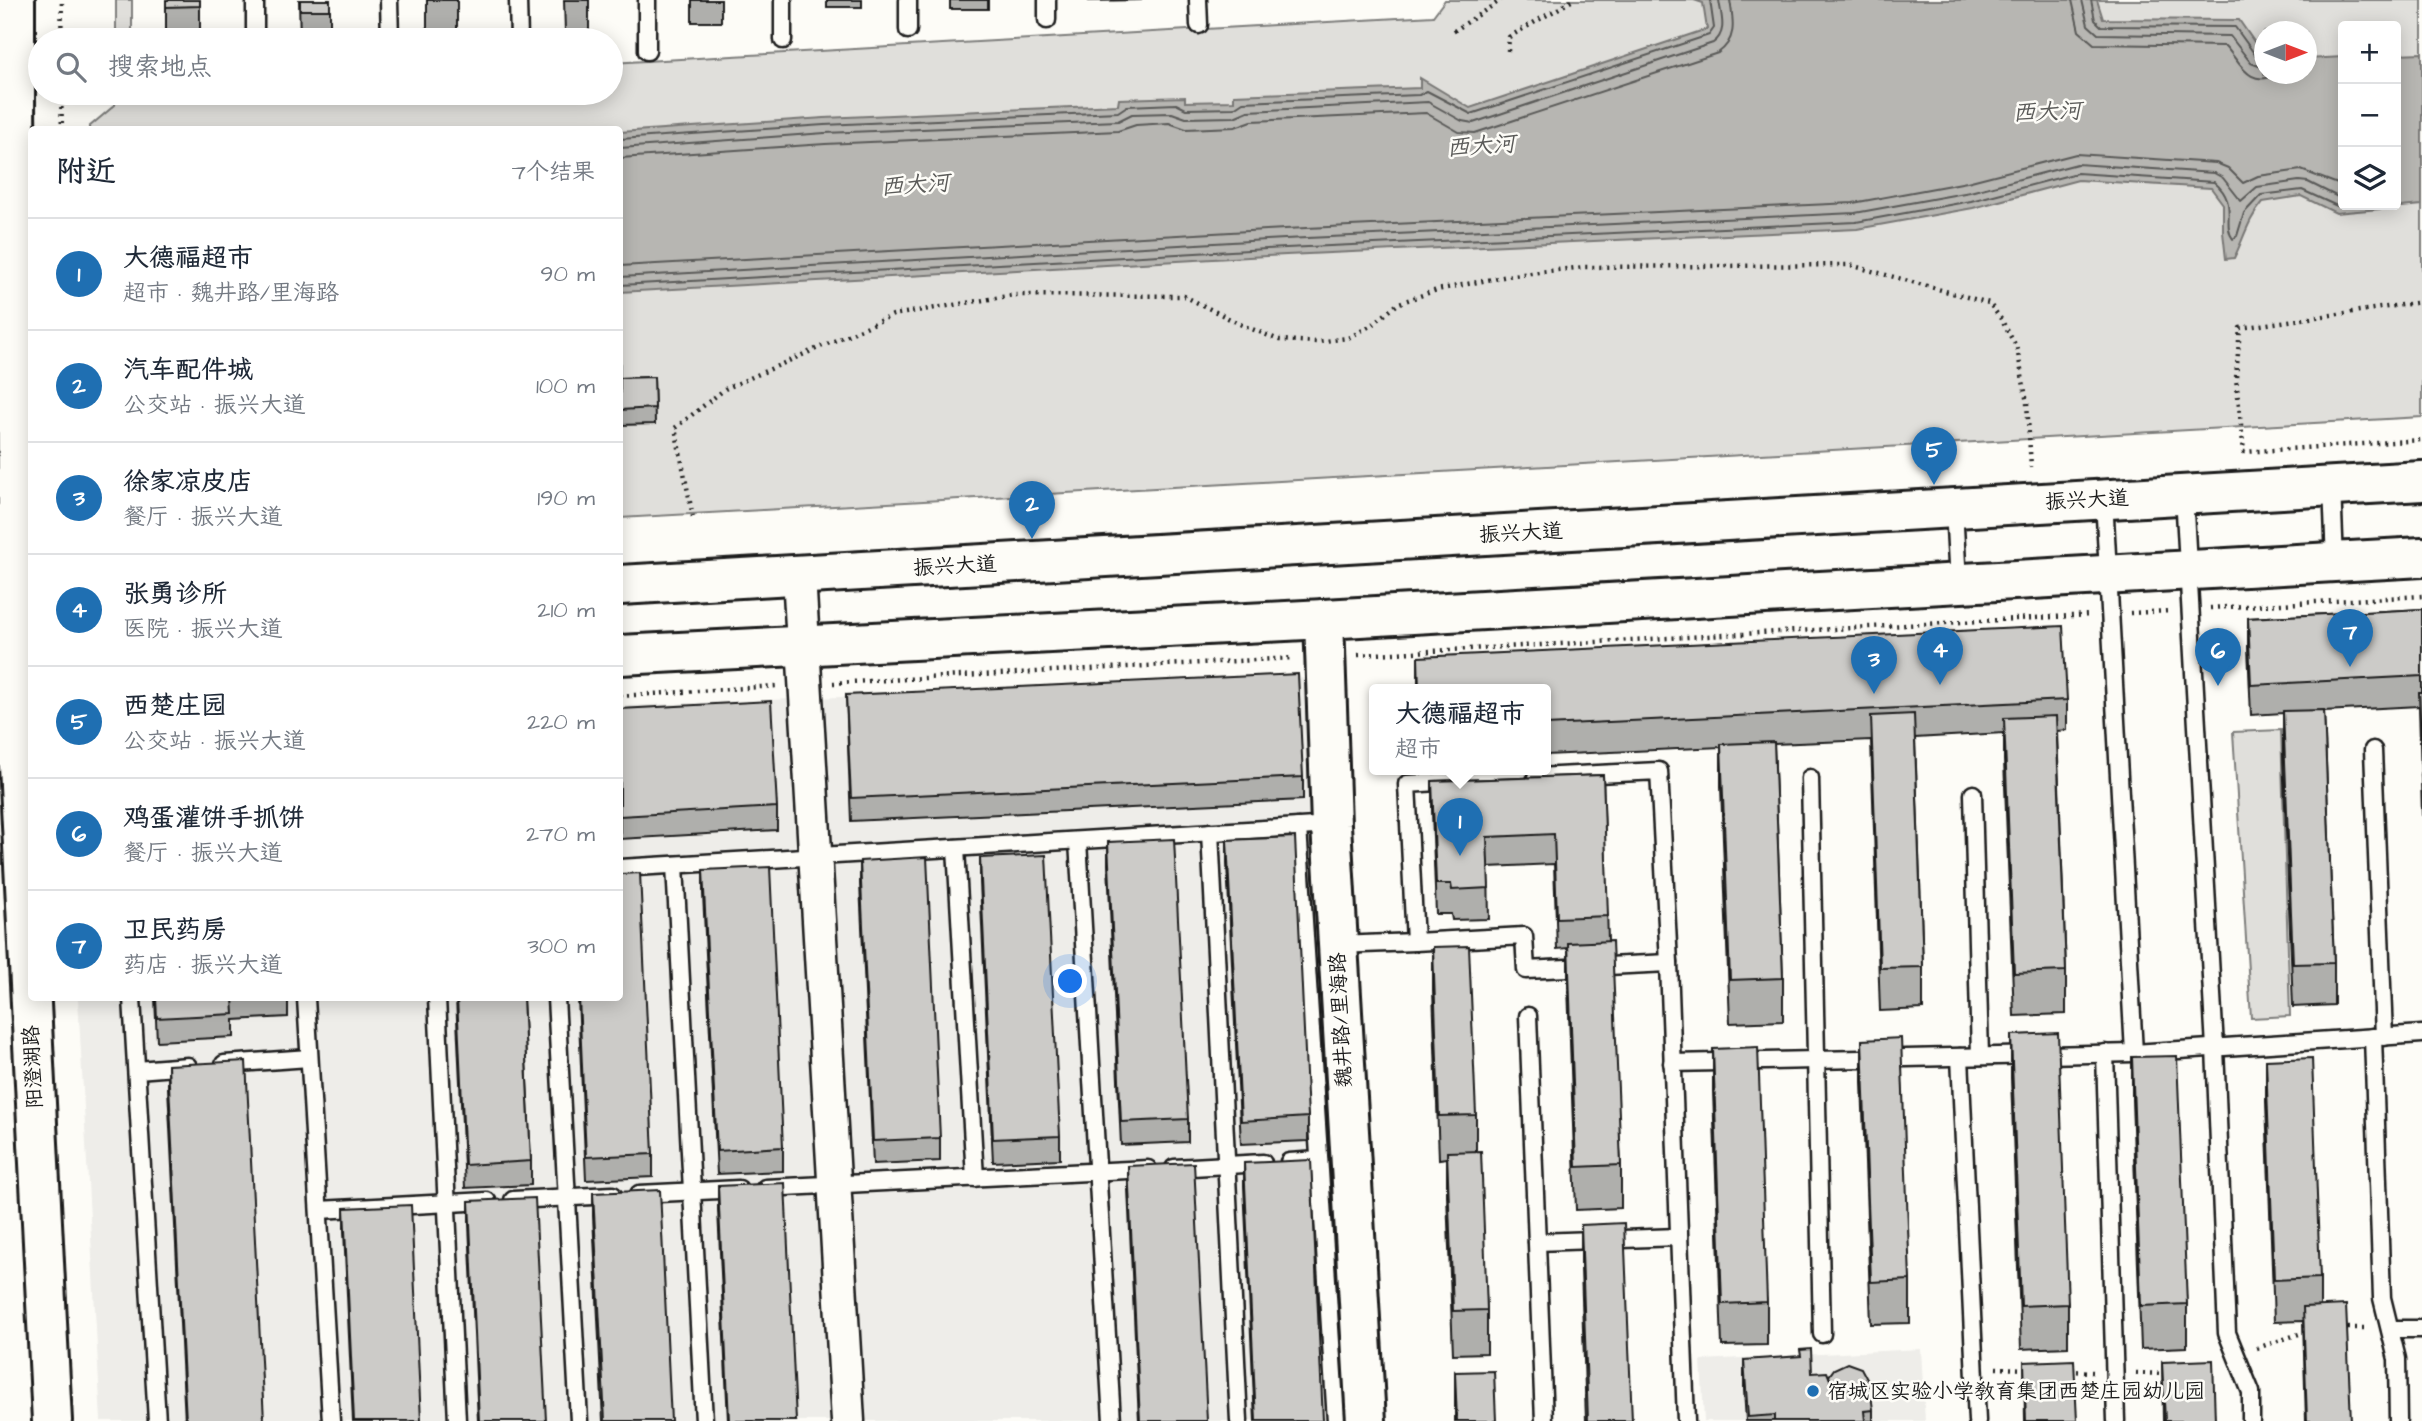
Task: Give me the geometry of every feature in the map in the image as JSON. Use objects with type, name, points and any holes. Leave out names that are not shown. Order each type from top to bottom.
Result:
[{"type":"main road","name":"阳澄湖路","points":[[15,0],[17,870],[52,1421]]},
{"type":"main road","name":"振兴大道","points":[[623,585],[2422,481]]},
{"type":"main road","points":[[623,655],[1324,619],[2422,557]]},
{"type":"main road","name":"魏井路/里海路","points":[[1324,619],[1325,657],[1314,826],[1337,945],[1366,1421]]},
{"type":"street","points":[[799,575],[848,1421]]},
{"type":"lane","points":[[255,0],[255,28]]},
{"type":"lane","points":[[389,0],[390,28]]},
{"type":"lane","points":[[518,0],[519,28]]},
{"type":"lane","points":[[647,0],[647,51]]},
{"type":"lane","points":[[783,0],[783,40]]},
{"type":"lane","points":[[908,0],[908,30]]},
{"type":"lane","points":[[1047,0],[1047,20]]},
{"type":"lane","points":[[1198,0],[1199,25]]},
{"type":"lane","points":[[2332,486],[2334,562]]},
{"type":"lane","points":[[2184,494],[2215,1048],[2227,1333],[2251,1392],[2251,1421]]},
{"type":"lane","points":[[2104,499],[2134,1053]]},
{"type":"lane","points":[[1954,508],[1958,583]]},
{"type":"lane","points":[[2372,750],[2382,1298],[2397,1359],[2398,1421]]},
{"type":"lane","points":[[1519,778],[1659,771],[1686,1421]]},
{"type":"lane","points":[[1810,778],[1822,1334]]},
{"type":"lane","points":[[1415,942],[1408,784],[1463,781]]},
{"type":"lane","points":[[1973,794],[1980,1056]]},
{"type":"lane","points":[[623,868],[1314,826],[1319,1160],[1336,1421]]},
{"type":"lane","points":[[1210,832],[1239,1421]]},
{"type":"lane","points":[[1077,841],[1112,1421]]},
{"type":"lane","points":[[956,848],[975,1178]]},
{"type":"lane","points":[[675,865],[704,1421]]},
{"type":"lane","points":[[1337,945],[1524,936],[1526,970],[1669,962]]},
{"type":"lane","points":[[132,1001],[157,1421]]},
{"type":"lane","points":[[306,1001],[331,1421]]},
{"type":"lane","points":[[437,1001],[457,1421]]},
{"type":"lane","points":[[556,1001],[579,1421]]},
{"type":"lane","points":[[1528,1016],[1545,1421]]},
{"type":"lane","points":[[1672,1063],[2134,1053],[2422,1034]]},
{"type":"lane","points":[[2105,1054],[2116,1421]]},
{"type":"lane","points":[[1960,1057],[1977,1421]]},
{"type":"lane","points":[[137,1070],[309,1058]]},
{"type":"lane","points":[[319,1210],[1319,1160]]},
{"type":"lane","points":[[1537,1242],[1679,1237]]},
{"type":"lane","points":[[2390,1329],[2422,1329]]},
{"type":"path","points":[[61,28],[62,0]]},
{"type":"path","points":[[1454,31],[1500,0]]},
{"type":"path","points":[[1508,51],[1508,37],[1573,0]]},
{"type":"path","points":[[61,105],[62,126]]},
{"type":"path","points":[[693,517],[675,428],[725,389],[893,315],[1014,295],[1184,296],[1279,340],[1317,342],[1348,338],[1373,325],[1399,303],[1437,290],[1500,277],[1584,267],[1850,265],[1989,303],[2001,318],[2017,348],[2027,403],[2031,467]]},
{"type":"path","points":[[2422,302],[2240,328],[2236,378],[2244,452],[2422,440]]},
{"type":"path","points":[[623,696],[2422,596]]},
{"type":"path","points":[[2332,1329],[2390,1329]]},
{"type":"path","points":[[2237,1358],[2269,1342],[2320,1330]]},
{"type":"path","points":[[1975,1367],[2038,1369]]},
{"type":"path","points":[[2064,1370],[2169,1374]]},
{"type":"shaded area","points":[[116,0],[132,0],[132,28],[116,28]]},
{"type":"shaded area","points":[[1445,0],[2422,0],[2422,417],[623,518],[623,126],[90,126],[115,105],[623,105],[623,62],[1433,16]]},
{"type":"shaded area","points":[[1308,678],[1351,1421],[101,1421],[78,1001],[623,1001],[623,706]]},
{"type":"shaded area","points":[[2281,730],[2290,1016],[2251,1018],[2233,732]]},
{"type":"shaded area","name":"宿城区实验小学教育集团西楚庄园幼儿园","points":[[1921,1349],[1925,1421],[1704,1421],[1701,1360]]},
{"type":"water","name":"西大河","points":[[1694,0],[2097,0],[2103,19],[2239,20],[2254,42],[2254,84],[2317,84],[2317,58],[2338,57],[2338,210],[2368,210],[2336,213],[2301,196],[2263,202],[2250,222],[2234,258],[2226,259],[2223,204],[2211,188],[2078,180],[1973,208],[1857,229],[1286,255],[623,292],[623,132],[824,118],[1118,105],[1119,99],[1185,97],[1185,102],[1234,101],[1234,95],[1420,88],[1420,78],[1470,108],[1707,29],[1703,3]]},
{"type":"water","points":[[2422,53],[2422,205],[2401,207],[2401,54]]},
{"type":"building","points":[[166,0],[200,0],[200,6],[166,7]]},
{"type":"building","points":[[300,0],[330,0],[330,10],[300,10]]},
{"type":"building","points":[[654,377],[655,408],[623,410],[623,378]]},
{"type":"building","points":[[2422,609],[2422,676],[2251,685],[2248,618]]},
{"type":"building","points":[[2063,626],[2067,700],[1551,725],[1551,684],[1419,684],[1418,657]]},
{"type":"building","points":[[1298,674],[1303,777],[851,798],[846,695]]},
{"type":"building","points":[[2419,693],[2422,693],[2422,774]]},
{"type":"building","points":[[771,701],[777,807],[623,816],[623,709]]},
{"type":"building","points":[[2324,710],[2334,963],[2293,964],[2283,711]]},
{"type":"building","points":[[1914,714],[1923,967],[1880,968],[1871,716]]},
{"type":"building","points":[[2056,716],[2066,971],[2014,973],[2004,718]]},
{"type":"building","points":[[1774,742],[1783,978],[1730,980],[1721,744]]},
{"type":"building","points":[[1603,775],[1608,916],[1557,918],[1554,834],[1487,837],[1489,888],[1452,890],[1451,884],[1436,884],[1432,781]]},
{"type":"building","points":[[1295,837],[1308,1117],[1241,1121],[1227,840]]},
{"type":"building","points":[[1174,839],[1188,1119],[1121,1122],[1108,842]]},
{"type":"building","points":[[1046,855],[1060,1136],[993,1139],[980,858]]},
{"type":"building","points":[[927,857],[940,1138],[873,1141],[860,861]]},
{"type":"building","points":[[770,867],[783,1147],[717,1151],[703,870]]},
{"type":"building","points":[[640,873],[653,1154],[586,1157],[579,1001],[623,1001],[623,874]]},
{"type":"building","points":[[1612,941],[1621,1165],[1576,1167],[1568,943]]},
{"type":"building","points":[[1469,946],[1476,1115],[1439,1116],[1433,947]]},
{"type":"building","points":[[156,1001],[233,1001],[234,1014],[157,1018]]},
{"type":"building","points":[[457,1001],[523,1001],[531,1161],[465,1165]]},
{"type":"building","points":[[2058,1033],[2068,1304],[2021,1306],[2011,1035]]},
{"type":"building","points":[[1901,1038],[1910,1280],[1871,1282],[1862,1040]]},
{"type":"building","points":[[1758,1047],[1767,1302],[1722,1304],[1713,1049]]},
{"type":"building","points":[[2177,1056],[2187,1304],[2141,1306],[2132,1057]]},
{"type":"building","points":[[2312,1058],[2320,1278],[2274,1280],[2266,1060]]},
{"type":"building","points":[[246,1061],[264,1421],[186,1421],[168,1065]]},
{"type":"building","points":[[1481,1151],[1487,1310],[1453,1311],[1447,1152]]},
{"type":"building","points":[[1311,1160],[1323,1421],[1256,1421],[1244,1163]]},
{"type":"building","points":[[1194,1163],[1207,1421],[1140,1421],[1128,1166]]},
{"type":"building","points":[[785,1183],[796,1421],[729,1421],[718,1186]]},
{"type":"building","points":[[660,1190],[671,1421],[605,1421],[593,1193]]},
{"type":"building","points":[[535,1198],[546,1421],[479,1421],[469,1201]]},
{"type":"building","points":[[411,1205],[421,1421],[354,1421],[344,1208]]},
{"type":"building","points":[[1624,1223],[1632,1421],[1588,1421],[1581,1225]]},
{"type":"building","points":[[2346,1305],[2351,1421],[2307,1421],[2303,1307]]},
{"type":"building","points":[[1811,1349],[1812,1373],[1827,1372],[1832,1384],[1842,1390],[1860,1387],[1860,1394],[1871,1394],[1873,1410],[1864,1411],[1865,1421],[1775,1421],[1775,1415],[1748,1417],[1744,1360],[1801,1356],[1800,1350]]},
{"type":"building","points":[[2074,1360],[2077,1421],[2026,1421],[2024,1362]]},
{"type":"building","points":[[2213,1360],[2215,1421],[2165,1421],[2162,1362]]},
{"type":"building","points":[[1847,1363],[1861,1368],[1869,1383],[1865,1394],[1860,1394],[1860,1387],[1842,1390],[1832,1384],[1829,1376],[1834,1369]]},
{"type":"building","points":[[1494,1371],[1496,1421],[1457,1421],[1455,1372]]},
{"type":"place","name":"西楚庄园","points":[[1934,485]]},
{"type":"place","name":"汽车配件城","points":[[1032,539]]},
{"type":"place","name":"卫民药房","points":[[2350,667]]},
{"type":"place","name":"张勇诊所","points":[[1940,685]]},
{"type":"place","name":"鸡蛋灌饼手抓饼","points":[[2218,686]]},
{"type":"place","name":"徐家凉皮店","points":[[1874,694]]},
{"type":"place","name":"大德福超市","points":[[1460,856]]},
{"type":"place","name":"宿城区实验小学教育集团西楚庄园幼儿园","points":[[1813,1391]]}]
